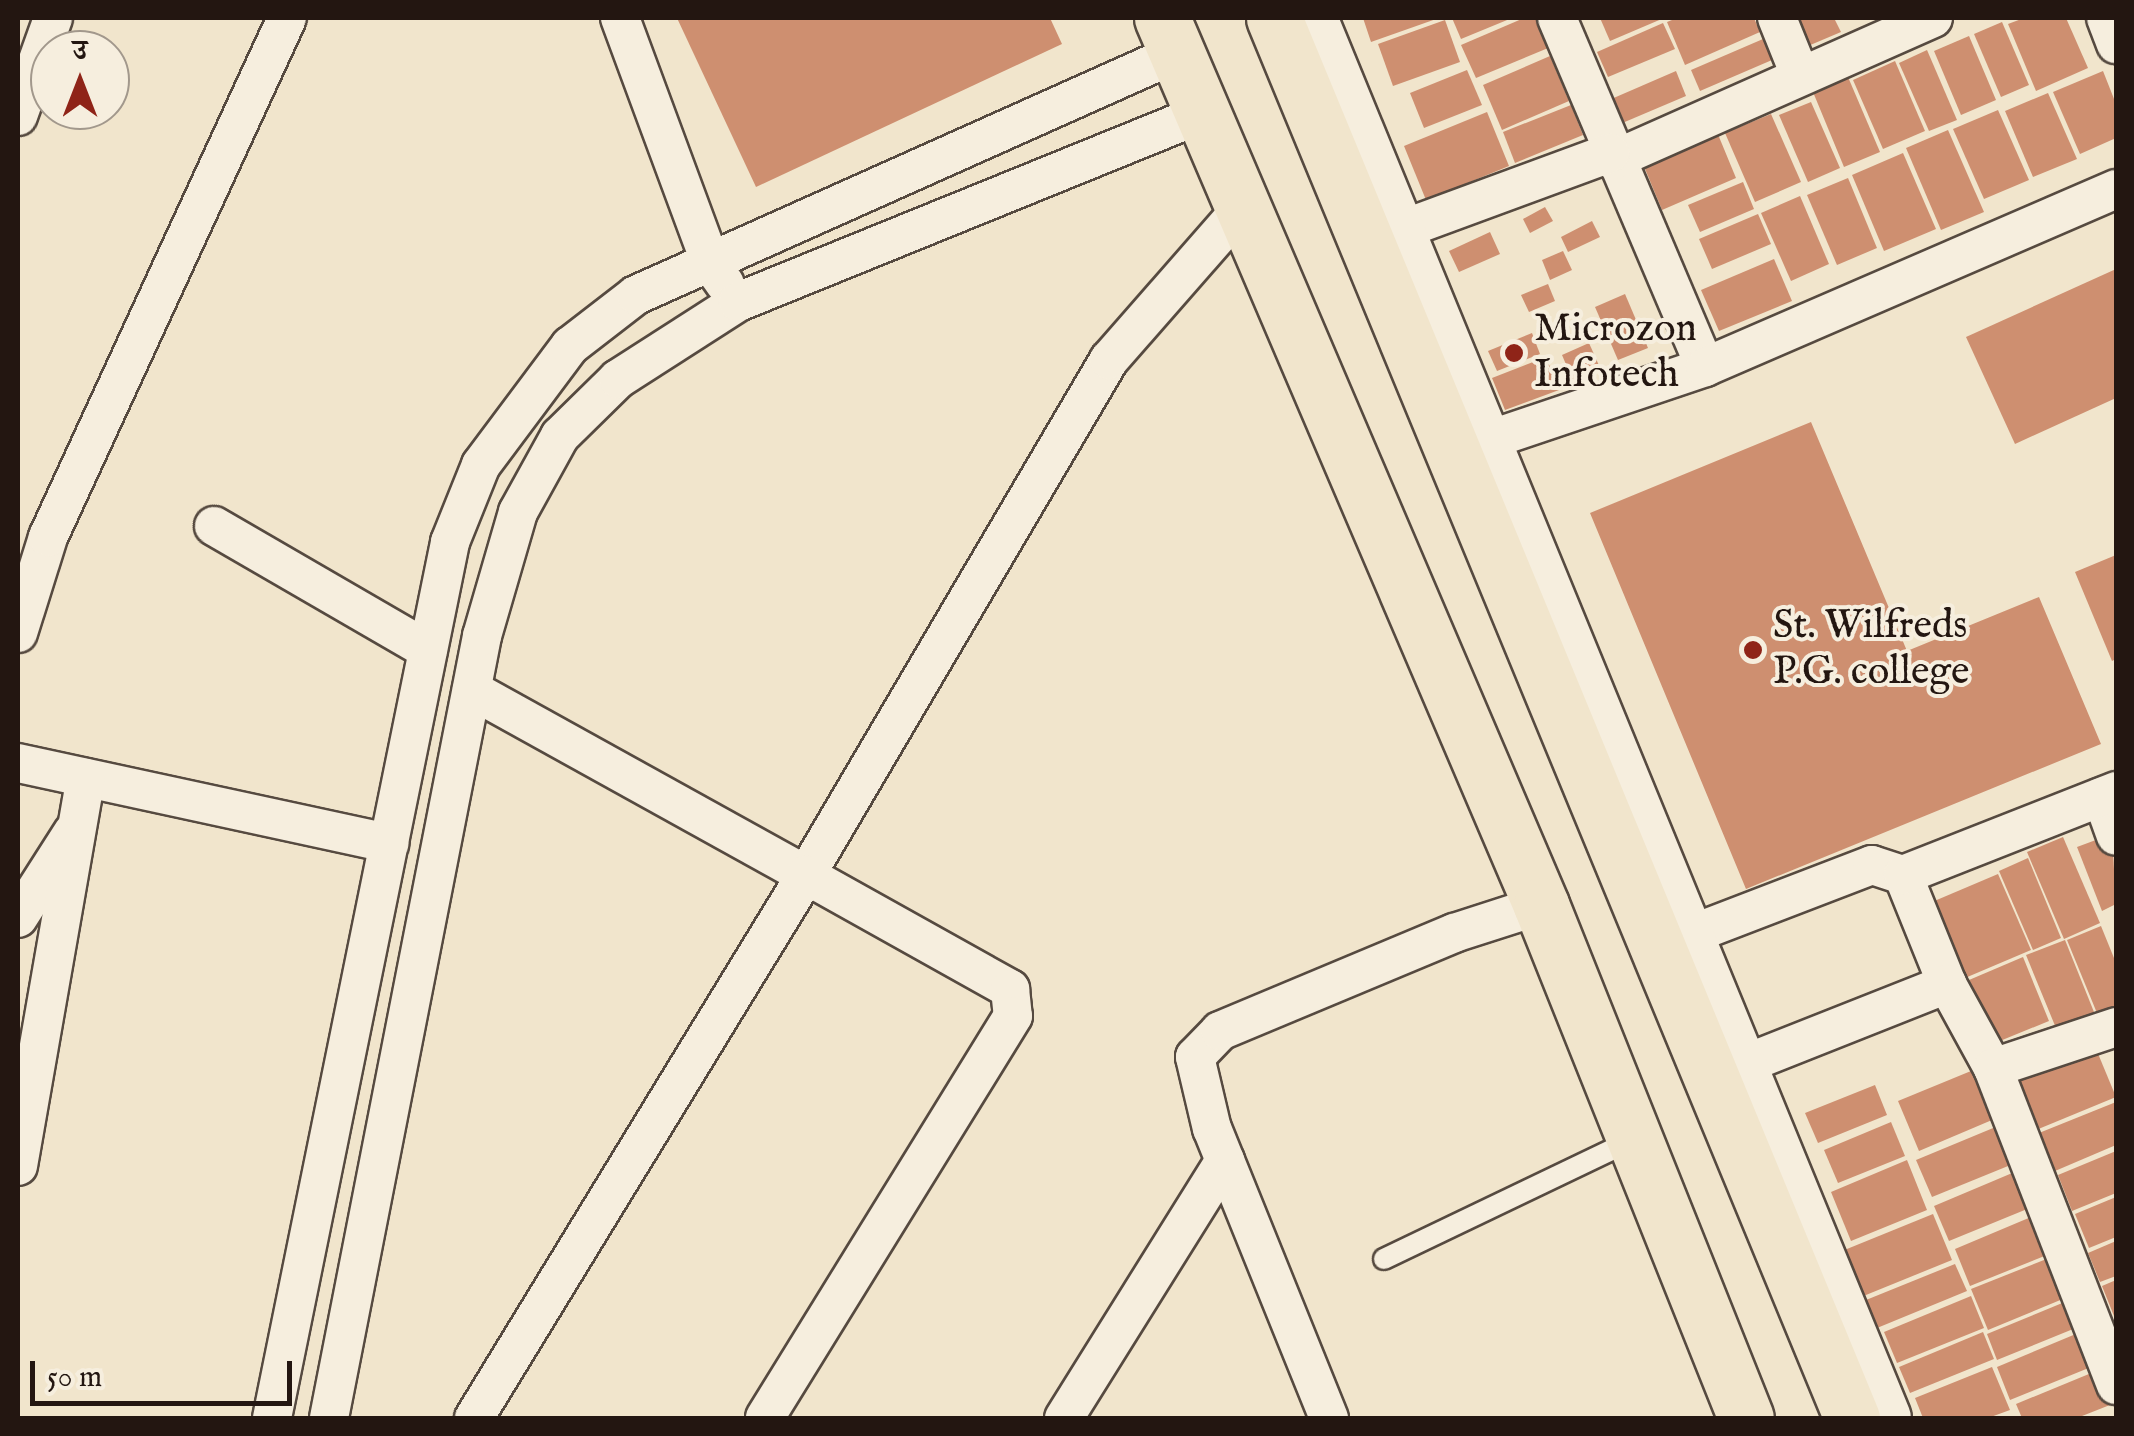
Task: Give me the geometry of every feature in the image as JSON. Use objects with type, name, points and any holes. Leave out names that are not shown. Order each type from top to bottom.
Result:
[{"type":"highway","points":[[1274,18],[1469,448],[1852,1418]]},
{"type":"highway","points":[[1170,35],[1541,906],[1746,1418]]},
{"type":"street","points":[[18,116],[53,18]]},
{"type":"street","points":[[18,633],[48,537],[286,18]]},
{"type":"street","points":[[620,18],[711,264],[738,302]]},
{"type":"street","points":[[1311,18],[1398,231],[1469,448],[1687,936],[1885,1418]]},
{"type":"street","points":[[1557,18],[1704,367]]},
{"type":"street","points":[[1777,18],[1800,76]]},
{"type":"street","points":[[1398,231],[1612,156],[1933,18]]},
{"type":"street","points":[[2106,18],[2116,44]]},
{"type":"street","points":[[272,1418],[450,542],[481,465],[570,346],[636,295],[711,264],[1170,35]]},
{"type":"street","points":[[330,1418],[472,690],[518,512],[560,436],[618,379],[738,302],[1201,114]]},
{"type":"street","points":[[1469,448],[1704,367],[2116,189]]},
{"type":"street","points":[[474,1418],[806,875],[1109,360],[1243,207]]},
{"type":"street","points":[[214,526],[428,650]]},
{"type":"street","points":[[472,690],[1010,988],[1013,1016],[765,1418]]},
{"type":"street","points":[[18,763],[389,842]]},
{"type":"street","points":[[18,1166],[86,778]]},
{"type":"street","points":[[1687,936],[1872,865],[1903,875],[2109,794],[2116,836]]},
{"type":"street","points":[[18,918],[78,826]]},
{"type":"street","points":[[1903,875],[1947,984],[1992,1068],[2116,1384]]},
{"type":"street","points":[[1329,1418],[1225,1160],[1195,1057],[1220,1031],[1454,933],[1541,906]]},
{"type":"street","points":[[1740,1066],[1947,984]]},
{"type":"street","points":[[1992,1068],[2116,1027]]},
{"type":"street","points":[[1064,1418],[1225,1160]]},
{"type":"lane","points":[[1384,1259],[1634,1139]]},
{"type":"building","points":[[677,18],[1050,18],[1062,44],[756,187]]},
{"type":"building","points":[[1363,18],[1439,18],[1371,42]]},
{"type":"building","points":[[1452,18],[1512,18],[1461,39]]},
{"type":"building","points":[[1524,18],[1541,18],[1553,46],[1476,78],[1461,45]]},
{"type":"building","points":[[1600,18],[1664,18],[1610,41]]},
{"type":"building","points":[[1677,18],[1754,18],[1760,32],[1685,65],[1667,22]]},
{"type":"building","points":[[1796,18],[1834,18],[1841,32],[1808,46]]},
{"type":"building","points":[[2024,18],[2066,18],[2088,68],[2036,91],[2008,24]]},
{"type":"building","points":[[1445,20],[1460,62],[1393,86],[1378,44]]},
{"type":"building","points":[[2002,22],[2029,85],[2001,97],[1974,34]]},
{"type":"building","points":[[1663,23],[1675,49],[1608,77],[1597,52]]},
{"type":"building","points":[[1969,36],[1996,100],[1961,115],[1934,51]]},
{"type":"building","points":[[1763,39],[1772,60],[1700,91],[1691,70]]},
{"type":"building","points":[[1927,50],[1957,120],[1929,131],[1899,63]]},
{"type":"building","points":[[1550,56],[1569,101],[1502,130],[1483,85]]},
{"type":"building","points":[[1895,61],[1925,131],[1883,149],[1853,80]]},
{"type":"building","points":[[1467,70],[1482,105],[1424,128],[1410,93]]},
{"type":"building","points":[[1676,71],[1686,96],[1620,124],[1609,100]]},
{"type":"building","points":[[2103,71],[2116,104],[2116,138],[2080,154],[2053,92]]},
{"type":"building","points":[[1848,77],[1880,152],[1844,167],[1813,92]]},
{"type":"building","points":[[2048,93],[2077,159],[2033,177],[2005,111]]},
{"type":"building","points":[[1811,102],[1840,168],[1808,182],[1779,115]]},
{"type":"building","points":[[1571,105],[1583,135],[1515,163],[1503,132]]},
{"type":"building","points":[[1998,110],[2029,180],[1984,199],[1953,129]]},
{"type":"building","points":[[1487,112],[1509,166],[1426,200],[1404,146]]},
{"type":"building","points":[[1771,114],[1801,182],[1755,202],[1725,133]]},
{"type":"building","points":[[1948,130],[1984,212],[1941,230],[1906,148]]},
{"type":"building","points":[[1717,132],[1736,178],[1662,210],[1643,164]]},
{"type":"building","points":[[1903,153],[1936,229],[1884,251],[1852,175]]},
{"type":"building","points":[[1848,178],[1877,248],[1837,265],[1807,195]]},
{"type":"building","points":[[1743,182],[1754,209],[1700,232],[1688,205]]},
{"type":"building","points":[[1800,196],[1829,264],[1791,281],[1761,213]]},
{"type":"building","points":[[1545,207],[1553,221],[1530,233],[1523,219]]},
{"type":"building","points":[[1758,214],[1771,244],[1712,269],[1699,239]]},
{"type":"building","points":[[1592,221],[1600,237],[1568,252],[1561,237]]},
{"type":"building","points":[[1490,232],[1500,254],[1459,272],[1449,251]]},
{"type":"building","points":[[1563,251],[1572,270],[1550,280],[1542,260]]},
{"type":"building","points":[[1774,259],[1792,301],[1719,331],[1701,290]]},
{"type":"building","points":[[2116,269],[2116,398],[2015,444],[1966,337]]},
{"type":"building","points":[[1548,284],[1555,301],[1529,312],[1521,295]]},
{"type":"building","points":[[1625,294],[1648,348],[1618,360],[1595,307]]},
{"type":"building","name":"Microzon Infotech","points":[[1532,333],[1540,354],[1497,371],[1488,351]]},
{"type":"building","points":[[1589,343],[1601,370],[1574,383],[1562,355]]},
{"type":"building","points":[[1546,357],[1559,390],[1505,410],[1492,378]]},
{"type":"building","points":[[1811,422],[1907,651],[2039,597],[2101,744],[1746,889],[1590,513]]},
{"type":"building","points":[[2116,555],[2116,659],[2112,661],[2075,572]]},
{"type":"building","points":[[2112,834],[2116,904],[2102,911],[2077,847]]},
{"type":"building","points":[[2063,837],[2100,923],[2064,939],[2027,852]]},
{"type":"building","points":[[2028,858],[2061,938],[2033,950],[1999,871]]},
{"type":"building","points":[[1998,874],[2031,950],[1965,978],[1932,902]]},
{"type":"building","points":[[2101,926],[2116,963],[2116,1011],[2099,1018],[2067,940]]},
{"type":"building","points":[[2065,940],[2096,1017],[2058,1033],[2026,955]]},
{"type":"building","points":[[2023,957],[2049,1021],[1995,1043],[1969,980]]},
{"type":"building","points":[[2094,1044],[2116,1097],[2036,1130],[2015,1078]]},
{"type":"building","points":[[1971,1071],[1992,1120],[1919,1151],[1898,1101]]},
{"type":"building","points":[[1875,1085],[1887,1115],[1818,1143],[1805,1113]]},
{"type":"building","points":[[2116,1102],[2116,1145],[2055,1171],[2039,1133]]},
{"type":"building","points":[[1891,1122],[1905,1156],[1838,1183],[1824,1150]]},
{"type":"building","points":[[1998,1126],[2013,1164],[1932,1197],[1916,1160]]},
{"type":"building","points":[[2116,1151],[2116,1193],[2072,1211],[2058,1175]]},
{"type":"building","points":[[1907,1160],[1927,1210],[1851,1241],[1831,1192]]},
{"type":"building","points":[[2017,1171],[2032,1207],[1949,1241],[1934,1206]]},
{"type":"building","points":[[2116,1197],[2116,1237],[2089,1248],[2075,1214]]},
{"type":"building","points":[[1933,1214],[1952,1260],[1861,1297],[1842,1251]]},
{"type":"building","points":[[2036,1215],[2052,1253],[1970,1286],[1955,1249]]},
{"type":"building","points":[[2116,1241],[2116,1276],[2100,1282],[2088,1253]]},
{"type":"building","points":[[2054,1256],[2070,1296],[1988,1330],[1971,1289]]},
{"type":"building","points":[[1955,1264],[1967,1291],[1877,1328],[1866,1300]]},
{"type":"building","points":[[2116,1280],[2116,1321],[2102,1286]]},
{"type":"building","points":[[1971,1296],[1984,1328],[1897,1363],[1884,1332]]},
{"type":"building","points":[[2072,1299],[2083,1325],[1997,1360],[1987,1334]]},
{"type":"building","points":[[2083,1331],[2096,1365],[2010,1400],[1997,1367]]},
{"type":"building","points":[[1983,1332],[1994,1359],[1910,1393],[1899,1367]]},
{"type":"building","points":[[1992,1367],[2010,1410],[1988,1418],[1923,1418],[1915,1398]]},
{"type":"building","points":[[2101,1369],[2115,1403],[2077,1418],[2022,1418],[2016,1404]]},
{"type":"place","name":"Microzon Infotech","points":[[1514,353]]},
{"type":"place","name":"St. Wilfreds P.G. college","points":[[1753,650]]}]
